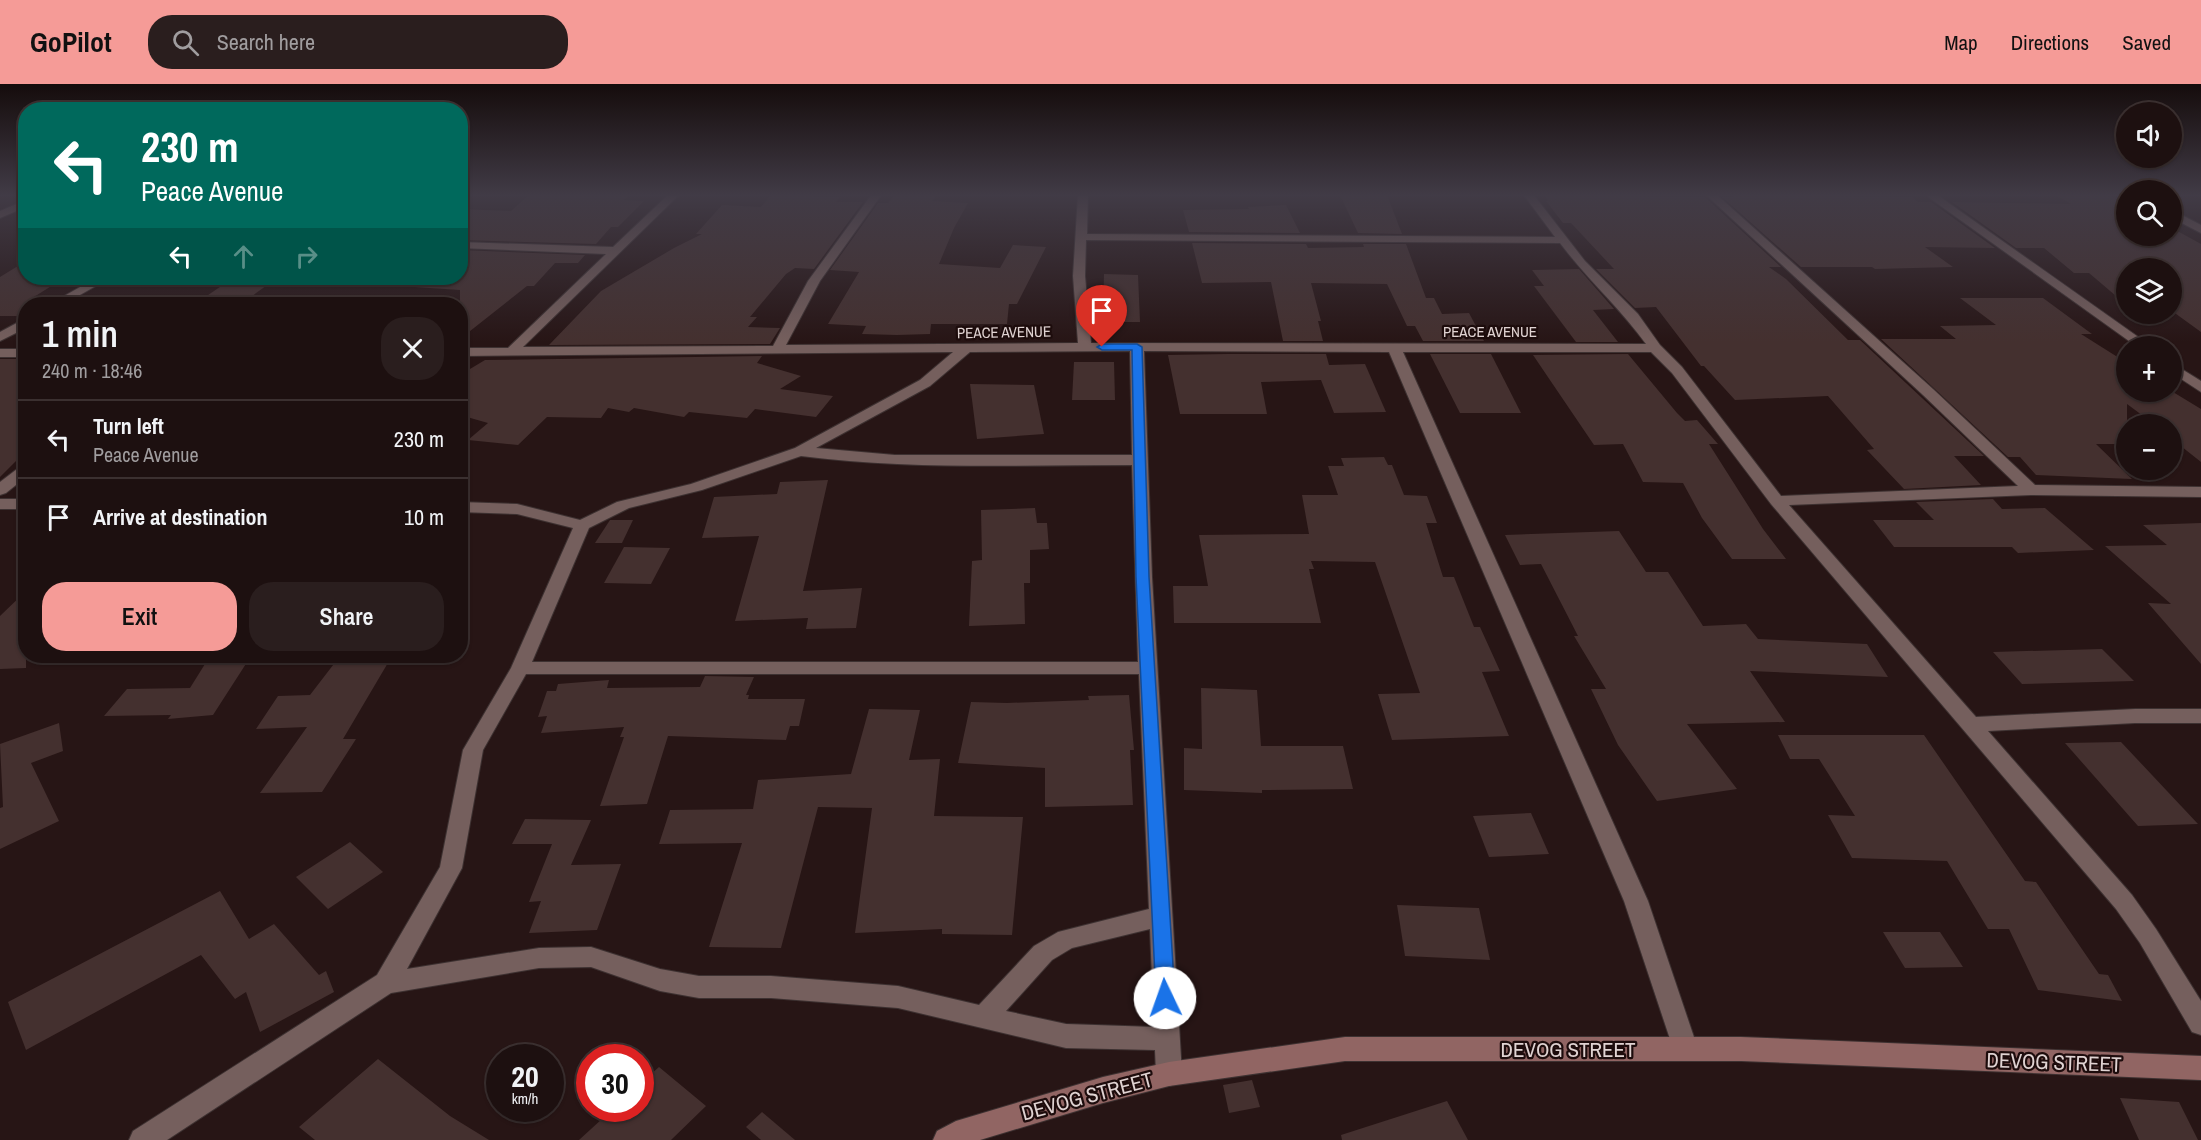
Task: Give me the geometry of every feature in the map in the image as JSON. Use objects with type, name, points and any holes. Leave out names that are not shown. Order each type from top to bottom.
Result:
[{"type":"street","points":[[512,351],[624,243]]},
{"type":"street","points":[[777,350],[814,281],[841,243]]},
{"type":"street","points":[[1080,243],[1079,276],[1085,347]]},
{"type":"street","points":[[1566,243],[1581,263],[1633,317],[1655,348],[1677,370],[1777,501],[2124,903],[2148,936],[2201,1024]]},
{"type":"street","points":[[1764,243],[1928,392],[2031,490]]},
{"type":"street","points":[[1999,243],[2130,336]]},
{"type":"street","points":[[468,245],[616,251]]},
{"type":"street","points":[[69,297],[91,285]]},
{"type":"street","points":[[0,337],[18,327]]},
{"type":"street","name":"PEACE AVENUE","points":[[468,352],[1085,347],[1655,348]]},
{"type":"street","points":[[1137,347],[1143,577],[1169,1074]]},
{"type":"street","points":[[1394,347],[1636,901],[1685,1049]]},
{"type":"street","points":[[386,983],[451,868],[473,750],[520,668],[582,525],[623,505],[696,487],[800,451],[925,383],[965,349]]},
{"type":"street","points":[[0,353],[18,353]]},
{"type":"street","points":[[2182,374],[2201,388]]},
{"type":"street","points":[[800,451],[854,458],[895,460],[1140,460]]},
{"type":"street","points":[[0,490],[18,475]]},
{"type":"street","points":[[1777,501],[2031,490],[2201,492]]},
{"type":"street","points":[[0,504],[18,504]]},
{"type":"street","points":[[468,507],[517,510],[582,525]]},
{"type":"street","points":[[520,668],[1148,668]]},
{"type":"street","points":[[1969,725],[2135,716],[2201,716]]},
{"type":"street","points":[[984,1017],[1043,953],[1066,939],[1161,915]]},
{"type":"street","points":[[143,1140],[386,983],[539,958],[591,957],[660,980],[699,987],[771,987],[898,997],[1066,1036],[1167,1039]]},
{"type":"street","name":"DEVOG STREET","points":[[947,1140],[956,1134],[1103,1090],[1169,1074],[1345,1049],[1741,1049],[2201,1068]]},
{"type":"building","points":[[683,243],[833,243],[814,269],[795,268],[786,274],[750,317],[757,317],[748,327],[780,328],[770,344],[549,345],[601,291]]},
{"type":"building","points":[[849,243],[948,243],[939,264],[1000,268],[1013,245],[1046,247],[1017,304],[1009,304],[1007,324],[931,324],[930,334],[862,334],[866,326],[828,324],[859,272],[830,270]]},
{"type":"building","points":[[1192,243],[1306,244],[1308,248],[1406,244],[1426,298],[1434,298],[1442,314],[1469,313],[1484,341],[1423,341],[1415,326],[1407,326],[1387,284],[1311,283],[1321,321],[1318,321],[1323,341],[1283,341],[1271,282],[1202,283]]},
{"type":"building","points":[[1590,243],[1755,243],[1781,267],[1769,267],[1786,279],[1848,340],[1860,340],[1984,456],[1954,456],[1981,485],[1904,489],[1867,450],[1874,449],[1828,396],[1735,400],[1704,366],[1701,366],[1656,307],[1635,308],[1596,269],[1614,269]]},
{"type":"building","points":[[1774,243],[1988,243],[1995,248],[1925,247],[1953,267],[1875,269],[1872,267],[1801,267]]},
{"type":"building","points":[[2009,243],[2182,246],[2182,243],[2200,243],[2201,332],[2182,318],[2182,258],[2116,258],[2116,296],[2089,273],[2074,273],[2044,248],[2016,248]]},
{"type":"building","points":[[468,250],[585,255],[578,263],[555,263],[534,286],[527,286],[468,333],[468,297],[460,297],[460,290],[414,287],[417,285],[468,285]]},
{"type":"building","points":[[18,266],[18,285],[53,285],[34,297],[18,297],[18,316],[0,316],[0,277]]},
{"type":"building","points":[[1579,269],[1614,309],[1593,310],[1618,342],[1576,342],[1534,286],[1544,286],[1532,270]]},
{"type":"building","points":[[1104,274],[1138,275],[1140,322],[1103,322]]},
{"type":"building","points":[[223,285],[267,285],[251,297],[205,297]]},
{"type":"building","points":[[1960,298],[2043,298],[2092,334],[2081,334],[2116,356],[2116,402],[2182,402],[2182,397],[2201,409],[2201,462],[2182,447],[2182,414],[2140,414],[2127,404],[2127,414],[2116,414],[2116,444],[2096,444],[2116,463],[2116,478],[2036,475],[2020,457],[2008,457],[1881,339],[1956,339],[1940,326],[1996,325]]},
{"type":"building","points":[[1326,354],[1329,365],[1365,364],[1386,412],[1334,413],[1321,380],[1261,382],[1267,414],[1180,414],[1168,355]]},
{"type":"building","points":[[1430,354],[1491,354],[1521,413],[1460,413]]},
{"type":"building","points":[[1628,354],[1685,421],[1697,420],[1718,444],[1709,444],[1763,529],[1786,559],[1732,559],[1702,518],[1683,483],[1643,482],[1623,444],[1594,445],[1533,355]]},
{"type":"building","points":[[762,356],[757,363],[801,376],[780,389],[833,396],[816,417],[755,409],[747,418],[689,412],[684,417],[634,408],[629,412],[608,408],[601,418],[547,417],[518,445],[468,440],[488,423],[468,417],[468,370],[485,360]]},
{"type":"building","points":[[0,359],[18,359],[18,459],[0,477]]},
{"type":"building","points":[[1074,362],[1114,362],[1115,400],[1072,400]]},
{"type":"building","points":[[970,384],[1034,385],[1044,434],[977,439]]},
{"type":"building","points":[[1384,457],[1388,465],[1392,465],[1404,495],[1427,496],[1437,523],[1426,523],[1443,577],[1454,577],[1474,627],[1480,627],[1500,671],[1482,672],[1509,736],[1392,740],[1378,694],[1420,693],[1375,562],[1311,561],[1314,569],[1309,569],[1321,623],[1174,623],[1173,586],[1208,586],[1199,535],[1309,534],[1302,495],[1338,495],[1328,466],[1344,466],[1341,458]]},
{"type":"building","points":[[828,480],[803,591],[862,588],[856,628],[806,629],[808,618],[735,621],[759,536],[702,538],[714,497],[777,494],[780,482]]},
{"type":"building","points":[[1993,499],[2002,509],[2045,508],[2094,550],[2018,553],[2012,547],[1894,547],[1873,520],[1934,520],[1916,502]]},
{"type":"building","points":[[1035,508],[1037,523],[1047,523],[1049,549],[1030,550],[1030,583],[1024,583],[1025,624],[969,626],[972,561],[982,560],[981,510]]},
{"type":"building","points":[[610,520],[633,520],[622,543],[595,543]]},
{"type":"building","points":[[2201,523],[2201,664],[2148,603],[2171,604],[2105,546],[2167,545],[2143,525]]},
{"type":"building","points":[[1619,531],[1646,572],[1668,572],[1703,626],[1746,624],[1758,639],[1867,644],[1888,677],[1750,671],[1785,722],[1687,724],[1737,789],[1657,801],[1618,745],[1591,689],[1606,689],[1574,636],[1578,636],[1541,564],[1520,565],[1505,535]]},
{"type":"building","points":[[624,547],[670,548],[651,584],[604,583]]},
{"type":"building","points":[[18,599],[18,663],[26,663],[26,668],[0,669],[0,616]]},
{"type":"building","points":[[2102,649],[2134,681],[2022,684],[1993,652]]},
{"type":"building","points":[[206,663],[246,663],[213,715],[168,719],[171,715],[104,716],[127,689],[190,688]]},
{"type":"building","points":[[335,663],[388,663],[343,739],[356,739],[322,792],[260,793],[307,727],[256,729],[278,696],[310,695]]},
{"type":"building","points":[[705,676],[754,677],[746,695],[749,695],[748,699],[805,699],[799,726],[790,726],[786,740],[668,736],[647,804],[600,806],[624,737],[620,737],[624,727],[541,733],[547,716],[538,717],[547,691],[556,691],[558,684],[609,680],[607,688],[700,687]]},
{"type":"building","points":[[1201,688],[1257,690],[1261,746],[1343,746],[1353,789],[1262,790],[1262,793],[1184,790],[1184,748],[1202,749]]},
{"type":"building","points":[[1129,695],[1134,750],[1130,750],[1133,805],[1045,807],[1045,768],[958,763],[971,702],[1089,700],[1088,696]]},
{"type":"building","points":[[869,709],[920,710],[909,760],[940,759],[934,816],[1023,817],[1012,935],[942,934],[942,929],[855,933],[872,808],[818,807],[781,948],[709,947],[742,843],[659,844],[670,810],[753,809],[758,780],[851,774]]},
{"type":"building","points":[[59,723],[63,751],[31,763],[59,821],[0,849],[0,808],[3,807],[0,744]]},
{"type":"building","points":[[1778,735],[1924,735],[2025,881],[2036,882],[2099,974],[2108,975],[2122,1001],[2038,990],[2009,929],[1988,929],[1947,861],[1852,858],[1828,815],[1855,816],[1819,759],[1790,759]]},
{"type":"building","points":[[2121,742],[2198,824],[2138,826],[2065,743]]},
{"type":"building","points":[[1531,813],[1549,854],[1489,857],[1473,816]]},
{"type":"building","points":[[525,819],[591,820],[571,865],[621,864],[597,930],[529,933],[541,901],[529,902],[552,844],[512,844]]},
{"type":"building","points":[[350,842],[383,872],[328,909],[296,877]]},
{"type":"building","points":[[220,891],[249,939],[274,924],[319,975],[326,971],[334,992],[260,1032],[246,992],[235,999],[201,955],[26,1050],[8,1002]]},
{"type":"building","points":[[1397,905],[1479,908],[1490,960],[1405,956]]},
{"type":"building","points":[[1883,932],[1940,932],[1963,967],[1905,968]]},
{"type":"building","points":[[378,1059],[450,1116],[489,1140],[315,1140],[299,1127]]},
{"type":"building","points":[[659,1067],[706,1106],[671,1140],[579,1140],[599,1122],[654,1122],[654,1071]]},
{"type":"building","points":[[1252,1080],[1260,1107],[1229,1113],[1223,1085]]},
{"type":"building","points":[[2120,1098],[2179,1102],[2198,1140],[2139,1140]]},
{"type":"building","points":[[1447,1101],[1468,1140],[1342,1140],[1341,1135]]},
{"type":"building","points":[[762,1112],[795,1140],[761,1140],[746,1127]]},
{"type":"route","points":[[1102,347],[1137,347],[1143,577],[1165,998]]}]
